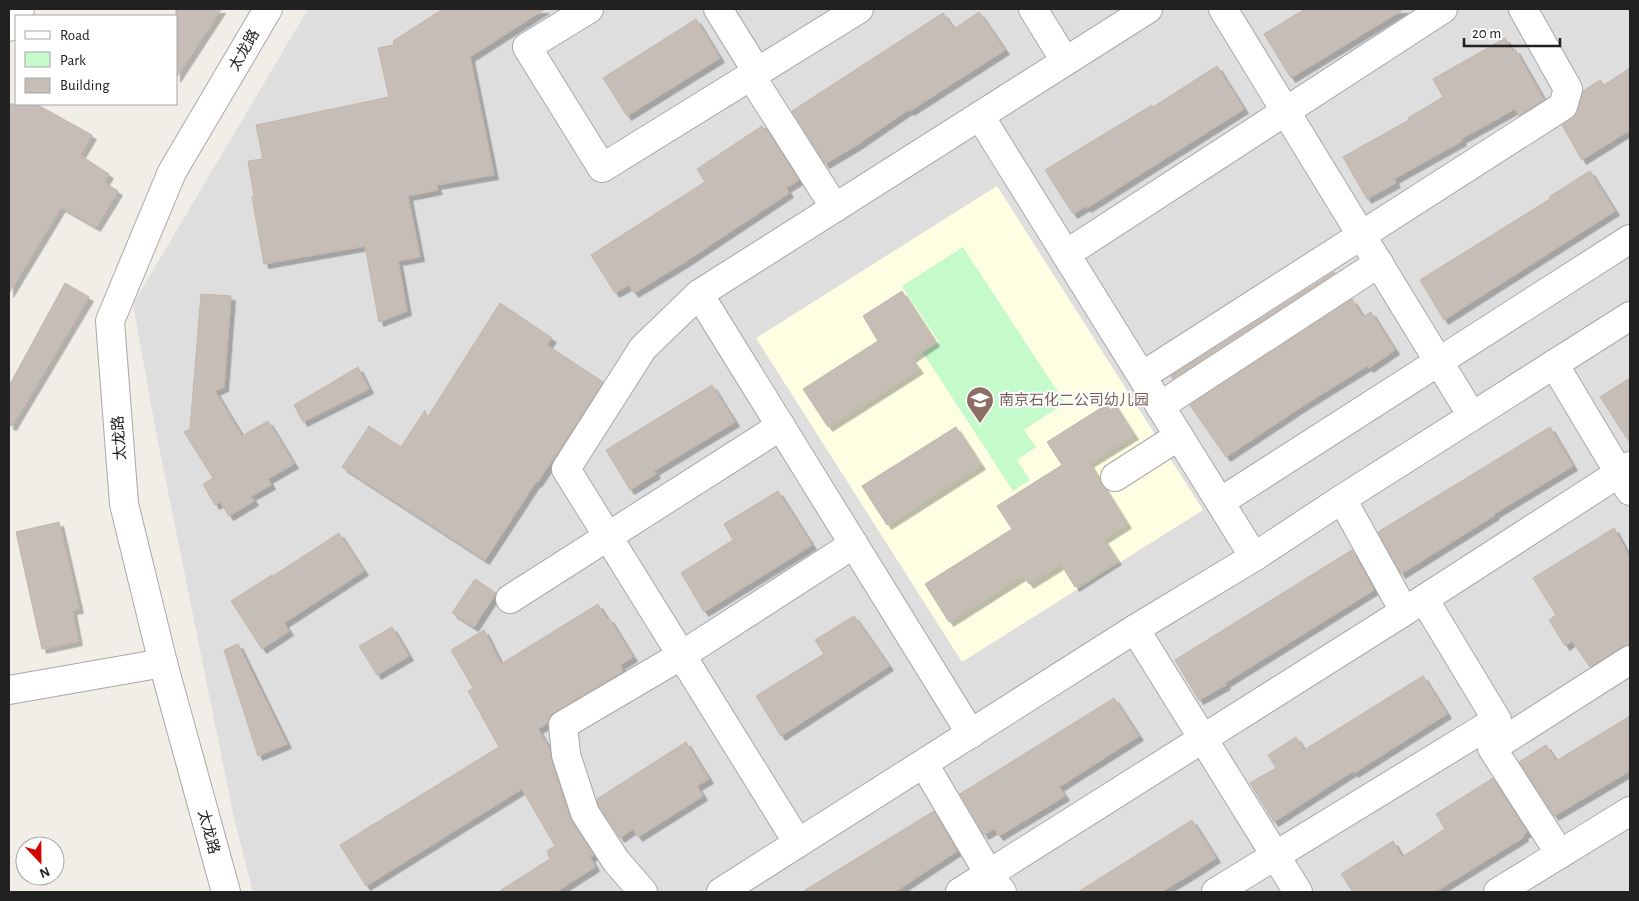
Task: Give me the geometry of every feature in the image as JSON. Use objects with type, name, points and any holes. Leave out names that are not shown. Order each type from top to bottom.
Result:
[{"type":"street","name":"太龙路","points":[[226,892],[162,663],[124,504],[110,322],[172,172],[268,9]]},
{"type":"street","points":[[590,9],[527,48],[602,168],[859,9]]},
{"type":"street","points":[[718,9],[754,74],[835,208]]},
{"type":"street","points":[[1033,9],[1065,61]]},
{"type":"street","points":[[798,843],[566,469],[643,348],[699,294],[1148,9]]},
{"type":"street","points":[[1223,9],[1472,416]]},
{"type":"street","points":[[1066,254],[1443,9]]},
{"type":"street","points":[[1142,376],[1563,106],[1568,89],[1523,9]]},
{"type":"street","points":[[980,116],[1254,556]]},
{"type":"street","points":[[1220,502],[1630,239]]},
{"type":"street","points":[[1160,406],[1379,263]]},
{"type":"street","points":[[699,294],[972,734]]},
{"type":"street","points":[[721,892],[1630,316]]},
{"type":"street","points":[[960,892],[996,883],[1202,738],[1414,605],[1627,476],[1554,364]]},
{"type":"street","points":[[510,600],[781,426]]},
{"type":"street","points":[[1115,477],[1179,436]]},
{"type":"street","points":[[1216,892],[1497,720],[1414,605],[1342,499]]},
{"type":"street","points":[[642,892],[616,861],[585,813],[566,755],[563,725],[682,655],[854,544]]},
{"type":"street","points":[[1136,629],[1298,892]]},
{"type":"street","points":[[1560,854],[1492,748],[1630,660]]},
{"type":"street","points":[[9,690],[162,663]]},
{"type":"street","points":[[924,764],[996,883]]},
{"type":"street","points":[[1498,892],[1630,811]]},
{"type":"shaded area","points":[[308,9],[1630,9],[1630,892],[632,892],[629,889],[624,892],[253,892],[234,818],[156,432],[133,304]]},
{"type":"shaded area","name":"南京石化二公司幼儿园","points":[[997,186],[1203,510],[962,662],[756,338]]},
{"type":"green space","points":[[963,247],[1065,403],[1024,430],[1036,447],[1017,460],[1030,480],[1013,491],[923,353],[939,342],[902,286]]},
{"type":"building","points":[[176,9],[221,9],[178,75],[178,15],[176,15]]},
{"type":"building","points":[[443,9],[545,9],[470,57],[494,175],[436,185],[438,190],[408,196],[420,257],[398,261],[407,311],[379,322],[365,246],[264,264],[252,197],[254,196],[248,161],[263,159],[256,125],[389,97],[378,48],[394,45],[393,41]]},
{"type":"building","points":[[1305,9],[1404,9],[1291,78],[1264,34]]},
{"type":"building","points":[[979,12],[1005,50],[825,164],[792,111],[943,13],[954,29]]},
{"type":"building","points":[[696,19],[720,58],[627,116],[603,78]]},
{"type":"building","points":[[1505,38],[1512,51],[1515,49],[1544,100],[1519,116],[1515,109],[1461,139],[1462,141],[1394,179],[1396,183],[1367,199],[1343,157],[1409,120],[1408,118],[1443,97],[1433,79]]},
{"type":"building","points":[[1217,66],[1244,109],[1087,208],[1086,206],[1073,214],[1045,170],[1152,105],[1153,107]]},
{"type":"building","points":[[1630,68],[1630,130],[1582,160],[1562,125],[1578,111],[1583,91],[1600,80],[1604,85]]},
{"type":"building","points":[[9,104],[38,105],[92,135],[80,155],[109,174],[104,182],[118,191],[96,227],[61,207],[9,293]]},
{"type":"building","points":[[762,126],[764,129],[766,128],[799,180],[786,188],[789,193],[685,262],[634,293],[629,285],[615,293],[591,255],[705,182],[697,169]]},
{"type":"building","points":[[1590,171],[1615,211],[1444,320],[1420,280],[1550,199],[1549,197]]},
{"type":"building","points":[[1334,272],[1173,379],[1171,376]]},
{"type":"building","points":[[65,283],[89,297],[12,426],[9,425],[9,386]]},
{"type":"building","points":[[902,291],[935,342],[911,358],[919,369],[828,427],[803,389],[878,341],[863,316]]},
{"type":"building","points":[[201,294],[231,296],[224,387],[215,391],[242,436],[268,421],[294,464],[268,479],[271,485],[251,496],[254,501],[229,516],[220,502],[215,505],[203,484],[213,478],[184,432],[190,429]]},
{"type":"building","points":[[1352,299],[1363,317],[1371,312],[1395,350],[1369,368],[1367,366],[1301,407],[1226,457],[1190,405]]},
{"type":"building","points":[[500,303],[552,338],[547,345],[603,382],[485,560],[342,467],[369,426],[401,447],[425,410],[427,418]]},
{"type":"building","points":[[358,367],[369,389],[303,422],[294,405]]},
{"type":"building","points":[[1630,378],[1630,443],[1600,397]]},
{"type":"building","points":[[712,385],[735,422],[654,471],[656,474],[630,490],[606,450]]},
{"type":"building","points":[[1112,401],[1134,435],[1089,463],[1127,524],[1103,539],[1117,560],[1075,587],[1061,564],[1029,584],[1023,575],[949,622],[925,584],[1012,529],[997,506],[1062,465],[1047,442]]},
{"type":"building","points":[[956,427],[981,465],[887,525],[862,486]]},
{"type":"building","points":[[1550,427],[1573,466],[1401,574],[1378,532]]},
{"type":"building","points":[[778,491],[812,545],[704,612],[681,573],[733,540],[724,524]]},
{"type":"building","points":[[59,522],[79,609],[72,610],[78,641],[42,649],[16,532]]},
{"type":"building","points":[[1614,528],[1630,558],[1630,645],[1622,647],[1590,667],[1572,641],[1565,646],[1549,620],[1556,615],[1533,578]]},
{"type":"building","points":[[339,533],[364,571],[284,623],[289,631],[262,649],[231,601]]},
{"type":"building","points":[[1352,550],[1374,590],[1225,683],[1226,685],[1199,700],[1175,660]]},
{"type":"building","points":[[475,579],[496,593],[474,627],[452,613]]},
{"type":"building","points":[[598,604],[633,657],[620,665],[623,671],[555,712],[549,717],[548,723],[538,729],[550,750],[551,760],[570,818],[594,855],[590,857],[595,867],[556,892],[498,892],[550,859],[547,851],[555,846],[522,789],[366,886],[340,845],[499,747],[468,691],[473,688],[451,650],[484,630],[501,664]]},
{"type":"building","points":[[854,616],[889,666],[781,736],[756,696],[824,654],[815,640]]},
{"type":"building","points":[[392,627],[409,656],[377,675],[359,646]]},
{"type":"building","points":[[238,644],[287,744],[258,756],[224,650]]},
{"type":"building","points":[[1423,676],[1447,714],[1274,822],[1250,783],[1276,768],[1268,755],[1296,737],[1304,750]]},
{"type":"building","points":[[1114,698],[1139,736],[1059,787],[1065,796],[999,836],[994,829],[984,835],[960,794]]},
{"type":"building","points":[[1630,716],[1630,771],[1554,816],[1519,762],[1546,745],[1556,761]]},
{"type":"building","points":[[686,742],[709,779],[697,786],[703,796],[638,837],[633,829],[620,838],[599,806],[597,799]]},
{"type":"building","points":[[1493,778],[1527,832],[1523,835],[1524,837],[1435,892],[1353,892],[1341,874],[1393,841],[1402,857],[1445,829],[1436,814]]},
{"type":"building","points":[[934,811],[957,851],[895,892],[802,892]]},
{"type":"building","points":[[1192,820],[1216,858],[1188,876],[1161,892],[1078,892]]},
{"type":"place","name":"南京石化二公司幼儿园","points":[[980,424]]}]
